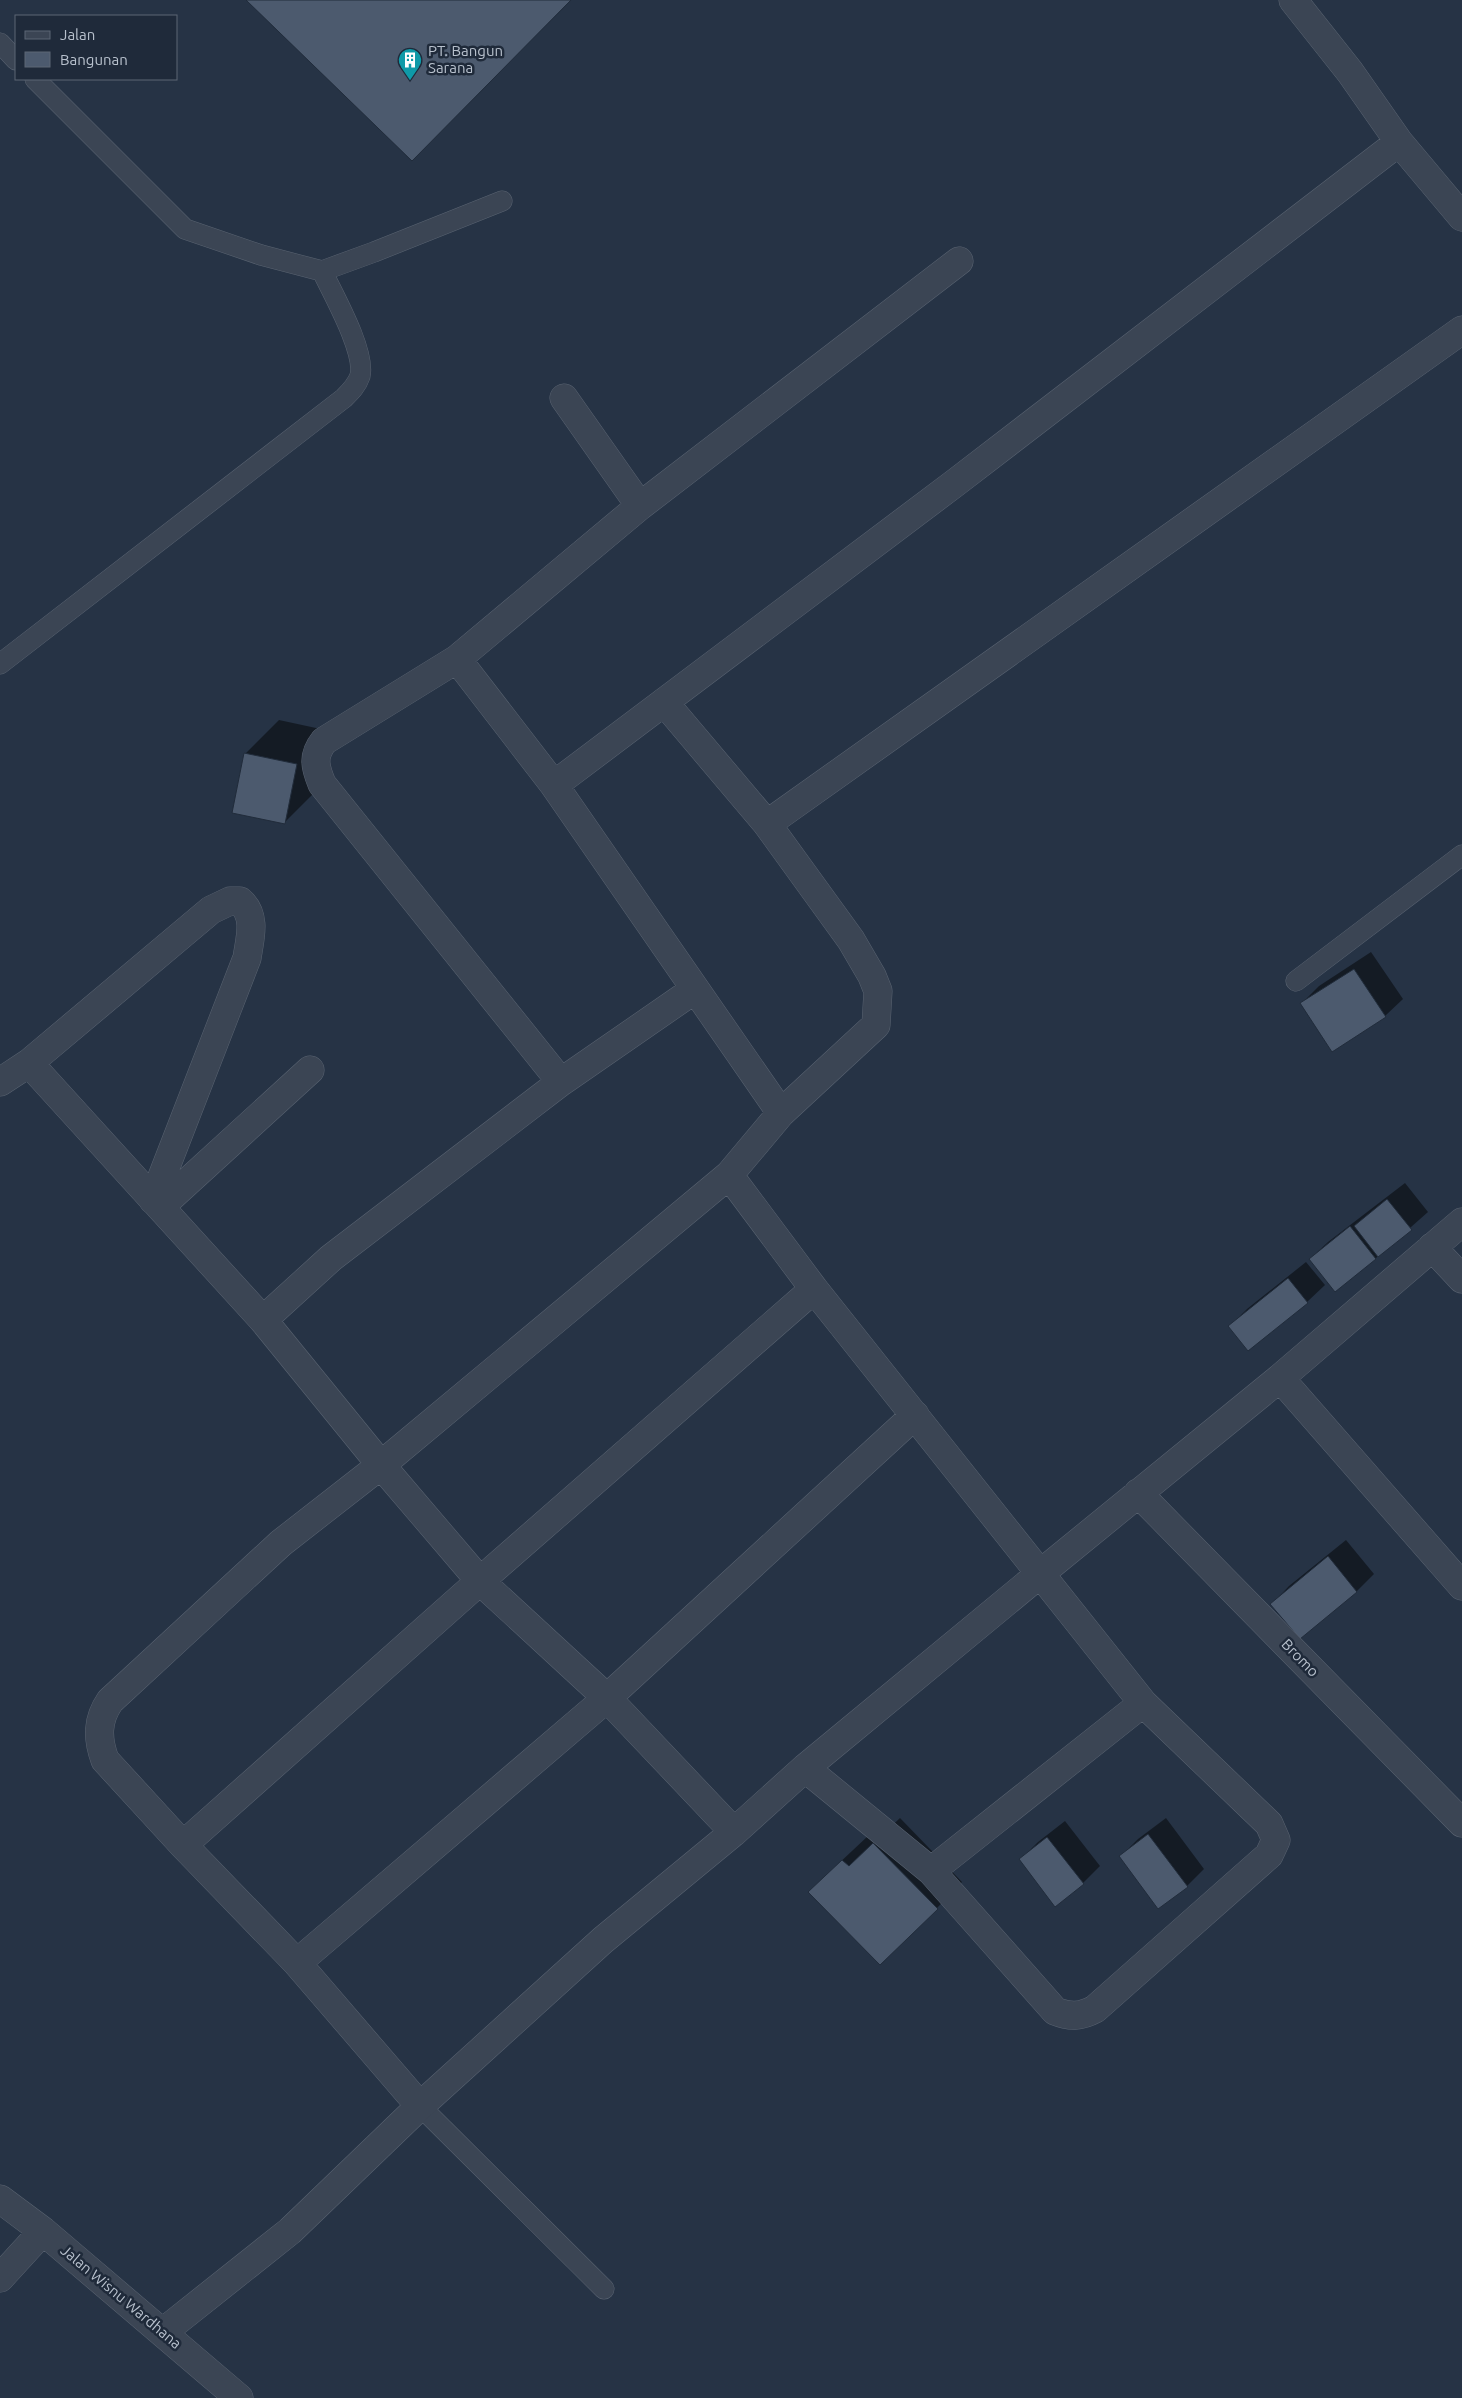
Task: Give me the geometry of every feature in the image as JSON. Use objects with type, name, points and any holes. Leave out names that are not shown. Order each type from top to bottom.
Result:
[{"type":"street","points":[[1293,0],[1350,72],[1399,142],[1462,216]]},
{"type":"street","points":[[554,785],[1399,142]]},
{"type":"street","points":[[561,1082],[322,784],[316,767],[317,749],[324,740],[457,659],[640,506],[959,261]]},
{"type":"street","points":[[766,824],[1462,330]]},
{"type":"street","points":[[564,398],[640,506]]},
{"type":"street","points":[[457,659],[554,785],[694,990],[781,1113]]},
{"type":"street","points":[[420,2106],[297,1962],[183,1845],[105,1760],[98,1731],[104,1710],[110,1701],[281,1543],[381,1465],[728,1175],[781,1113],[876,1025],[878,991],[872,976],[851,940],[766,824],[664,702]]},
{"type":"street","points":[[0,1082],[29,1062],[211,910],[230,901],[240,901],[251,918],[247,958],[156,1204]]},
{"type":"street","points":[[263,1320],[331,1258],[561,1082],[694,990]]},
{"type":"street","points":[[29,1062],[263,1320],[381,1465],[480,1581],[607,1698],[734,1832]]},
{"type":"street","points":[[156,1204],[310,1070]]},
{"type":"street","points":[[728,1175],[814,1289],[1041,1572],[1143,1703],[1269,1824],[1276,1840],[1269,1854],[1095,2009],[1077,2016],[1065,2015],[1055,2011],[930,1871],[805,1768]]},
{"type":"street","points":[[163,2332],[290,2231],[420,2106],[603,1940],[734,1832],[805,1768],[1041,1572],[1280,1378],[1462,1222]]},
{"type":"street","points":[[1432,1247],[1462,1279]]},
{"type":"street","points":[[183,1845],[480,1581],[814,1289]]},
{"type":"street","points":[[1280,1378],[1462,1586]]},
{"type":"street","points":[[297,1962],[607,1698],[915,1415]]},
{"type":"street","name":"Bromo","points":[[1138,1493],[1462,1823]]},
{"type":"street","points":[[930,1871],[1143,1703]]},
{"type":"street","name":"Jalan Wisnu Wardhana","points":[[0,2199],[43,2231],[239,2398]]},
{"type":"street","points":[[0,2278],[43,2231]]},
{"type":"lane","points":[[0,43],[15,59]]},
{"type":"lane","points":[[36,80],[184,229],[260,255],[322,270],[374,252],[502,201]]},
{"type":"lane","points":[[0,664],[344,398],[357,385],[361,369],[359,351],[322,270]]},
{"type":"lane","points":[[1296,981],[1462,855]]},
{"type":"lane","points":[[420,2106],[604,2289]]},
{"type":"building","name":"PT. Bangun Sarana","points":[[246,0],[571,0],[412,161]]},
{"type":"building","points":[[244,753],[297,764],[285,824],[232,813]]},
{"type":"building","points":[[1354,969],[1386,1017],[1332,1052],[1300,1003]]},
{"type":"building","points":[[1387,1199],[1412,1230],[1378,1257],[1354,1226]]},
{"type":"building","points":[[1350,1226],[1376,1259],[1335,1292],[1309,1259]]},
{"type":"building","points":[[1288,1278],[1308,1303],[1248,1351],[1228,1326]]},
{"type":"building","points":[[1328,1556],[1357,1592],[1300,1639],[1270,1604]]},
{"type":"building","points":[[1148,1834],[1188,1887],[1158,1909],[1119,1856]]},
{"type":"building","points":[[1047,1837],[1084,1884],[1055,1907],[1019,1859]]},
{"type":"building","points":[[873,1843],[938,1909],[880,1965],[808,1892],[842,1860],[849,1866]]},
{"type":"place","name":"PT. Bangun Sarana","points":[[410,81]]}]
